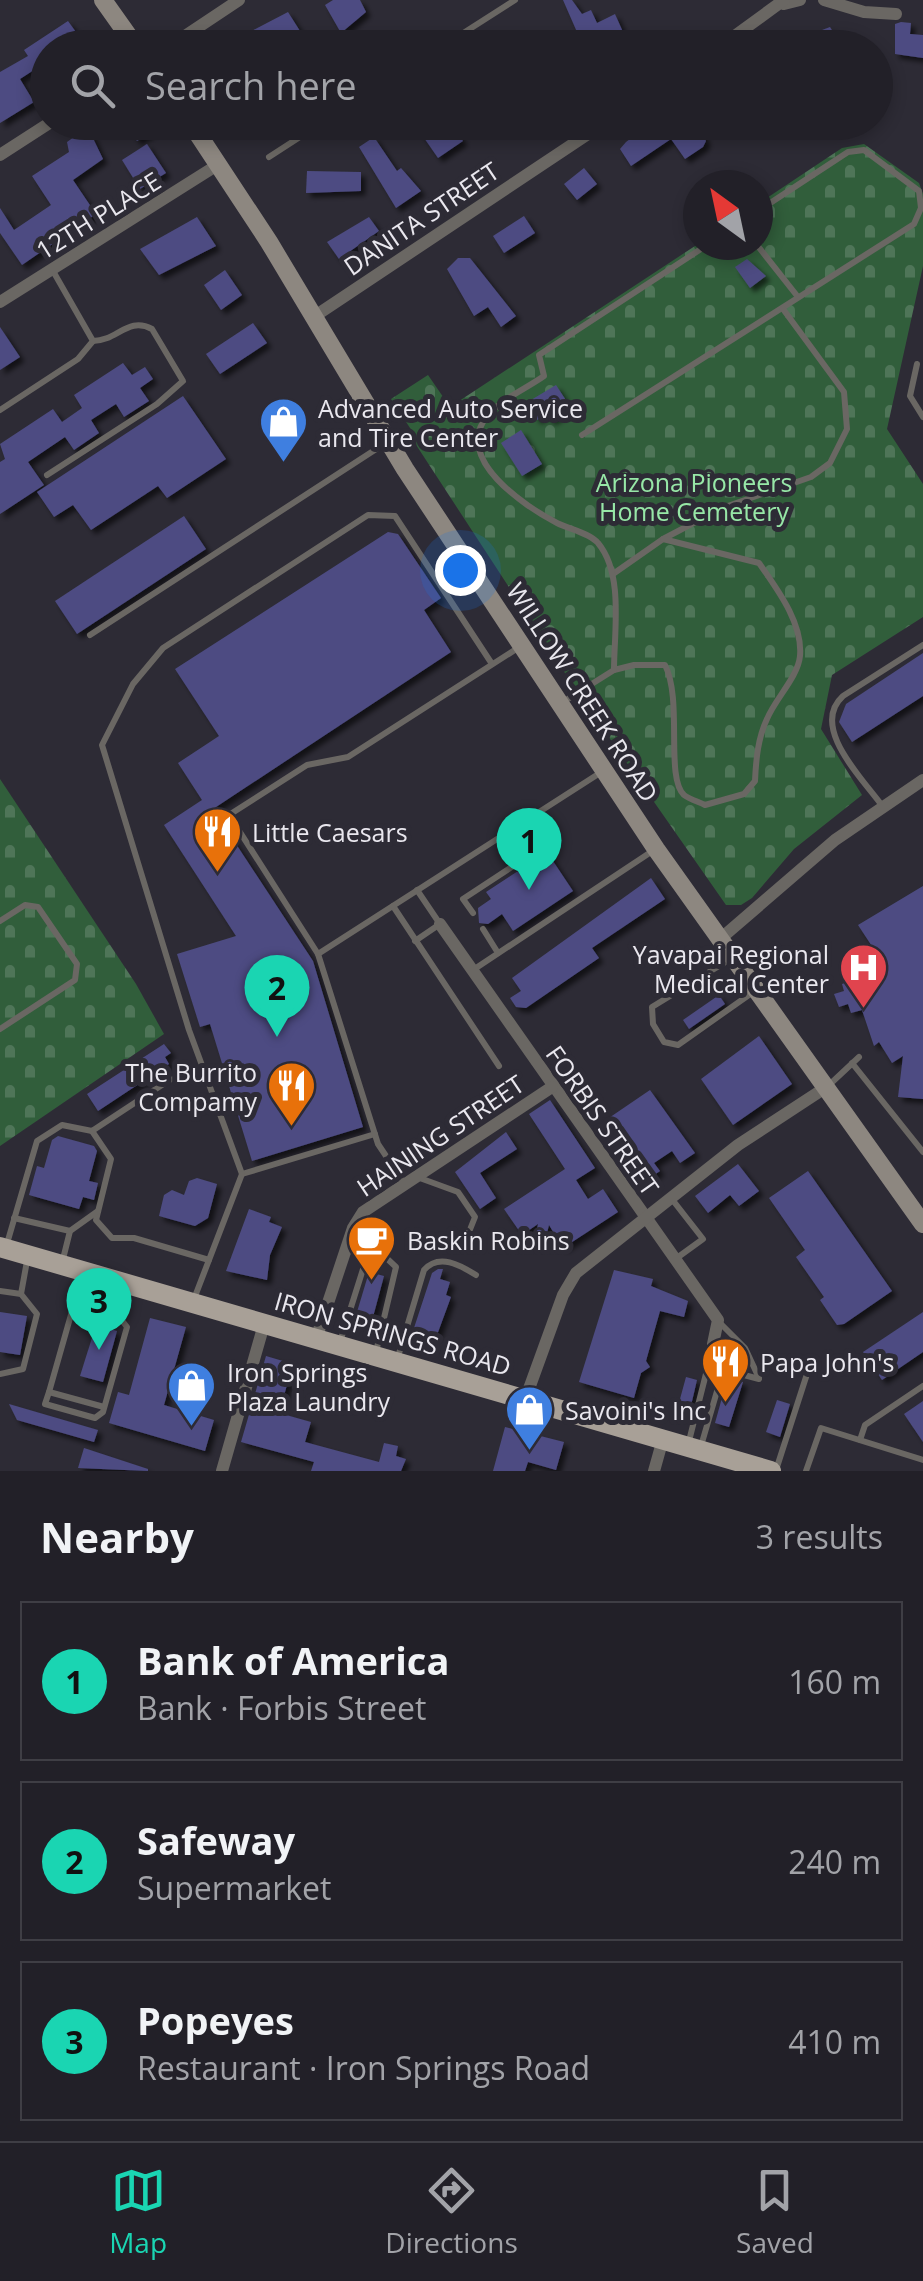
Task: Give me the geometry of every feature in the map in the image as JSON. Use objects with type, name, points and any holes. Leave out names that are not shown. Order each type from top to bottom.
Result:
[{"type":"main road","points":[[103,0],[124,30]]},
{"type":"main road","name":"WILLOW CREEK ROAD","points":[[202,140],[388,442],[656,849],[923,1224]]},
{"type":"main road","name":"IRON SPRINGS ROAD","points":[[3,1248],[266,1321],[773,1471]]},
{"type":"street","points":[[194,30],[239,0]]},
{"type":"street","points":[[744,30],[784,2],[800,0]]},
{"type":"street","points":[[824,0],[864,12],[896,14]]},
{"type":"street","points":[[0,155],[30,136]]},
{"type":"street","name":"DANITA STREET","points":[[312,318],[579,140]]},
{"type":"street","name":"12TH PLACE","points":[[0,302],[219,164]]},
{"type":"street","points":[[720,940],[835,840],[923,780]]},
{"type":"street","name":"FORBIS STREET","points":[[440,924],[718,1320]]},
{"type":"street","points":[[526,1397],[562,1295],[576,1273],[670,1197],[828,1086]]},
{"type":"street","name":"HAINING STREET","points":[[317,1336],[349,1238],[363,1212],[552,1087]]},
{"type":"street","points":[[713,1344],[718,1320]]},
{"type":"street","points":[[222,1471],[266,1321]]},
{"type":"street","points":[[654,1471],[663,1439]]},
{"type":"lane","points":[[468,30],[515,0]]},
{"type":"lane","points":[[268,157],[295,140]]},
{"type":"lane","points":[[582,434],[914,224],[921,208],[919,191],[864,150],[848,152],[773,202]]},
{"type":"lane","points":[[614,670],[613,574],[597,541],[542,514],[492,476],[479,439],[482,424],[490,413],[544,376],[540,355],[684,260]]},
{"type":"lane","points":[[769,260],[798,297]]},
{"type":"lane","points":[[52,270],[94,342]]},
{"type":"lane","points":[[613,574],[663,539],[722,508],[811,477],[830,463],[848,428],[844,392],[783,309]]},
{"type":"lane","points":[[0,410],[78,359],[94,342],[101,342],[134,323],[152,329],[183,381],[158,404],[47,475]]},
{"type":"lane","points":[[917,364],[910,396],[923,417]]},
{"type":"lane","points":[[90,635],[388,442]]},
{"type":"lane","points":[[193,1301],[242,1174],[189,1030],[102,745],[133,684],[163,648],[368,516],[395,516],[492,664]]},
{"type":"lane","points":[[560,704],[614,670],[666,665],[675,684],[675,779],[684,794],[705,805],[744,794],[756,780],[756,756],[766,719],[800,660],[799,637],[782,596],[759,563],[663,539]]},
{"type":"lane","points":[[467,1237],[475,1217],[458,1192],[410,1181],[375,1134],[318,954],[228,815],[306,765],[348,757],[522,645]]},
{"type":"lane","points":[[883,807],[842,748],[829,717],[832,706],[843,696],[923,645]]},
{"type":"lane","points":[[318,954],[604,770]]},
{"type":"lane","points":[[472,913],[463,899],[553,840]]},
{"type":"lane","points":[[472,970],[656,849]]},
{"type":"lane","points":[[415,941],[440,924],[417,890]]},
{"type":"lane","points":[[0,921],[25,905],[38,907],[78,973],[75,980],[0,1029]]},
{"type":"lane","points":[[392,906],[499,1066]]},
{"type":"lane","points":[[483,929],[498,953]]},
{"type":"lane","points":[[733,958],[652,1007],[656,1031],[664,1042],[674,1046],[756,990]]},
{"type":"lane","points":[[828,1086],[859,1057]]},
{"type":"lane","points":[[852,1063],[923,1152]]},
{"type":"lane","points":[[92,1131],[171,1079]]},
{"type":"lane","points":[[3,1248],[36,1141],[62,1125],[92,1131],[112,1159],[96,1220],[112,1238],[134,1238],[209,1260]]},
{"type":"lane","points":[[242,1174],[375,1134]]},
{"type":"lane","points":[[670,1197],[703,1240],[673,1260]]},
{"type":"lane","points":[[61,1264],[70,1230],[98,1211]]},
{"type":"lane","points":[[14,1218],[70,1230]]},
{"type":"lane","points":[[349,1238],[391,1258],[396,1268],[386,1357]]},
{"type":"lane","points":[[340,1343],[370,1247]]},
{"type":"lane","points":[[20,1294],[28,1254]]},
{"type":"lane","points":[[386,1357],[430,1263],[438,1260],[476,1275]]},
{"type":"lane","points":[[74,1304],[120,1318],[128,1327],[104,1407],[95,1418],[45,1404],[48,1392],[84,1270]]},
{"type":"lane","points":[[0,1290],[20,1294],[37,1314],[22,1370],[0,1374]]},
{"type":"lane","points":[[694,1448],[722,1374],[729,1371],[759,1379],[745,1348],[718,1320]]},
{"type":"lane","points":[[694,1448],[713,1344]]},
{"type":"lane","points":[[773,1471],[807,1374]]},
{"type":"lane","points":[[860,1440],[864,1424],[923,1386]]},
{"type":"lane","points":[[48,1392],[104,1407]]},
{"type":"lane","points":[[806,1471],[821,1428],[919,1459],[923,1452]]},
{"type":"green space","name":"Arizona Pioneers Home Cemetery","points":[[864,144],[919,183],[923,194],[923,266],[887,429],[923,484],[923,617],[832,675],[821,729],[862,795],[794,849],[752,898],[741,905],[726,905],[578,693],[409,434],[412,431],[391,399],[428,375],[450,407],[683,254],[683,260],[773,260],[773,194],[842,148]]},
{"type":"green space","points":[[0,779],[136,984],[164,1034],[0,1146]]},
{"type":"building","points":[[333,0],[360,0],[366,12],[339,30],[325,5]]},
{"type":"building","points":[[563,0],[572,0],[582,14],[591,10],[597,23],[615,14],[622,30],[576,30]]},
{"type":"building","points":[[288,12],[299,30],[254,30]]},
{"type":"building","points":[[68,21],[74,30],[54,30]]},
{"type":"building","points":[[911,23],[910,34],[923,35],[923,58],[895,54],[895,24]]},
{"type":"building","points":[[30,46],[30,73],[20,79],[30,95],[30,104],[0,123],[0,72],[28,56],[24,50]]},
{"type":"building","points":[[94,140],[103,159],[73,180],[96,214],[22,265],[0,233],[0,208],[14,230],[51,205],[32,176],[69,152],[67,142]]},
{"type":"building","points":[[376,140],[397,171],[401,168],[421,191],[396,208],[359,147]]},
{"type":"building","points":[[426,140],[462,140],[463,141],[438,158]]},
{"type":"building","points":[[670,140],[631,166],[620,149],[626,142]]},
{"type":"building","points":[[672,140],[705,140],[703,147],[685,159]]},
{"type":"building","points":[[147,144],[166,173],[140,189],[122,160]]},
{"type":"building","points":[[584,168],[597,184],[577,200],[564,184]]},
{"type":"building","points":[[307,171],[361,172],[361,191],[306,193]]},
{"type":"building","points":[[524,216],[535,233],[504,253],[493,236]]},
{"type":"building","points":[[197,217],[216,246],[159,275],[140,249]]},
{"type":"building","points":[[369,217],[379,231],[339,259],[327,242]]},
{"type":"building","points":[[458,258],[470,258],[516,316],[501,327],[488,307],[474,316],[447,269]]},
{"type":"building","points":[[748,260],[766,276],[750,288],[735,267]]},
{"type":"building","points":[[225,270],[242,295],[221,310],[204,285]]},
{"type":"building","points":[[253,323],[267,343],[220,374],[206,354]]},
{"type":"building","points":[[0,327],[20,357],[0,370]]},
{"type":"building","points":[[123,363],[132,375],[145,367],[153,379],[140,388],[149,401],[124,417],[116,404],[91,420],[99,433],[74,450],[65,437],[28,462],[44,485],[0,514],[0,462],[5,459],[0,444],[53,409],[62,422],[82,408],[74,395]]},
{"type":"building","points":[[556,385],[571,408],[551,421],[546,414],[537,420],[526,403]]},
{"type":"building","points":[[183,396],[226,459],[167,498],[158,486],[91,530],[73,505],[54,517],[37,492]]},
{"type":"building","points":[[521,430],[542,464],[522,476],[501,443]]},
{"type":"building","points":[[184,516],[206,549],[77,634],[55,601]]},
{"type":"building","points":[[388,532],[398,534],[441,598],[424,610],[451,652],[213,809],[313,961],[363,1127],[252,1161],[210,1024],[200,1027],[177,954],[236,936],[164,825],[202,800],[178,763],[219,736],[175,669]]},
{"type":"building","points":[[923,653],[923,696],[852,742],[839,722],[846,704]]},
{"type":"building","points":[[547,852],[573,891],[513,931],[502,914],[488,924],[479,923],[478,908],[491,899],[486,892]]},
{"type":"building","points":[[651,878],[665,899],[592,948],[599,958],[526,1008],[516,1007],[510,998],[521,991],[512,978]]},
{"type":"building","points":[[923,886],[923,1099],[898,1097],[903,1056],[892,1063],[879,1042],[874,1046],[862,1010],[851,1013],[848,1004],[839,1007],[834,994],[844,991],[842,984],[887,969],[858,925]]},
{"type":"building","points":[[719,995],[725,1004],[689,1029],[683,1020]]},
{"type":"building","points":[[759,1036],[792,1084],[733,1125],[701,1079]]},
{"type":"building","points":[[164,1044],[171,1053],[165,1057],[169,1064],[98,1111],[87,1094]]},
{"type":"building","points":[[650,1090],[695,1153],[680,1163],[672,1151],[654,1163],[660,1171],[644,1182],[603,1122]]},
{"type":"building","points":[[550,1100],[595,1168],[576,1180],[588,1199],[603,1189],[618,1212],[563,1248],[549,1225],[545,1241],[535,1239],[538,1224],[522,1235],[504,1209],[565,1169],[529,1114]]},
{"type":"building","points":[[506,1132],[517,1149],[480,1173],[496,1198],[480,1209],[455,1172]]},
{"type":"building","points":[[58,1136],[94,1146],[97,1151],[89,1181],[98,1183],[94,1200],[83,1197],[79,1209],[29,1195],[37,1166],[44,1168],[52,1140]]},
{"type":"building","points":[[738,1164],[759,1191],[739,1206],[730,1195],[708,1213],[695,1196]]},
{"type":"building","points":[[808,1171],[892,1291],[844,1324],[837,1325],[820,1300],[824,1297],[796,1257],[805,1250],[769,1198]]},
{"type":"building","points":[[197,1178],[217,1184],[208,1218],[195,1226],[159,1216],[164,1195],[172,1190],[184,1195],[189,1181]]},
{"type":"building","points":[[249,1209],[271,1217],[269,1222],[282,1227],[270,1255],[267,1280],[226,1271]]},
{"type":"building","points":[[443,1269],[440,1279],[450,1282],[446,1295],[451,1297],[437,1335],[414,1328],[432,1273]]},
{"type":"building","points":[[614,1270],[653,1279],[651,1286],[688,1301],[684,1317],[660,1311],[646,1361],[650,1367],[641,1373],[634,1398],[579,1382]]},
{"type":"building","points":[[369,1272],[384,1276],[373,1317],[357,1312]]},
{"type":"building","points":[[0,1312],[27,1316],[20,1355],[0,1352]]},
{"type":"building","points":[[923,1312],[923,1352],[882,1380],[863,1352]]},
{"type":"building","points":[[150,1318],[186,1327],[164,1405],[214,1420],[205,1451],[109,1423],[118,1392],[129,1395]]},
{"type":"building","points":[[96,1325],[117,1331],[103,1382],[80,1376]]},
{"type":"building","points":[[266,1356],[293,1364],[279,1413],[311,1422],[305,1442],[379,1462],[384,1443],[398,1446],[396,1456],[406,1459],[401,1471],[311,1471],[314,1462],[241,1442]]},
{"type":"building","points":[[686,1377],[697,1380],[689,1414],[677,1410]]},
{"type":"building","name":"Papa John's","points":[[733,1379],[743,1382],[729,1427],[715,1423],[725,1387],[730,1389]]},
{"type":"building","points":[[777,1400],[790,1404],[780,1437],[766,1432]]},
{"type":"building","points":[[923,1401],[923,1442],[904,1414]]},
{"type":"building","points":[[9,1404],[98,1430],[94,1442],[17,1420]]},
{"type":"building","name":"Savoini's Inc","points":[[505,1427],[564,1442],[556,1470],[528,1462],[525,1471],[493,1471]]},
{"type":"building","points":[[84,1448],[148,1469],[148,1471],[78,1468]]},
{"type":"place","name":"Advanced Auto Service and Tire Center","points":[[283,464]]},
{"type":"place","name":"Little Caesars","points":[[217,874]]},
{"type":"place","name":"Bank of America","points":[[529,890]]},
{"type":"place","name":"Yavapai Regional Medical Center","points":[[864,1010]]},
{"type":"place","name":"Safeway","points":[[277,1037]]},
{"type":"place","name":"The Burrito Compamy","points":[[292,1128]]},
{"type":"place","name":"Baskin Robins","points":[[372,1282]]},
{"type":"place","name":"Popeyes","points":[[99,1350]]},
{"type":"place","name":"Papa John's","points":[[725,1404]]},
{"type":"place","name":"Iron Springs Plaza Laundry","points":[[192,1428]]},
{"type":"place","name":"Savoini's Inc","points":[[530,1452]]}]
